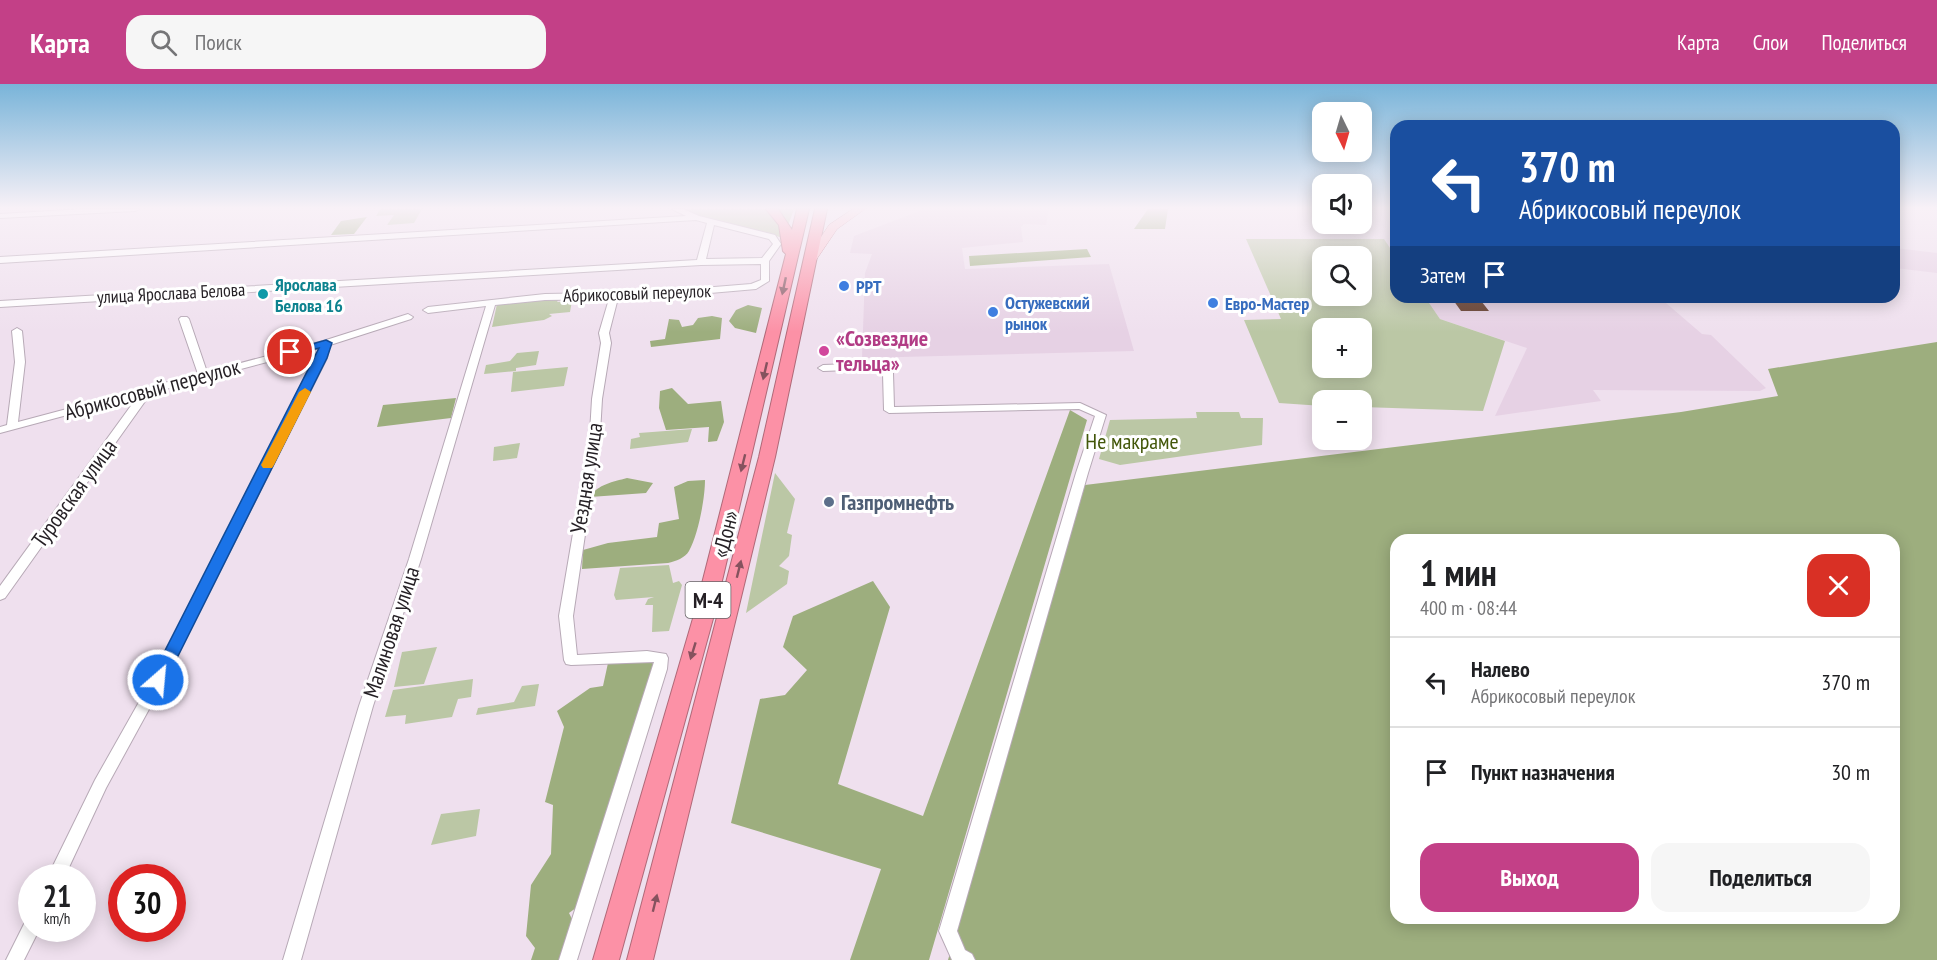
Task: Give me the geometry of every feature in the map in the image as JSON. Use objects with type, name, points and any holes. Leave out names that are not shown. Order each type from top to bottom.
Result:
[{"type":"highway","points":[[789,250],[790,256]]},
{"type":"highway","name":"«Дон»","points":[[606,960],[704,615],[762,386],[792,250]]},
{"type":"highway","name":"«Дон»","points":[[640,960],[764,467],[812,250]]},
{"type":"main road","points":[[810,261],[818,250]]},
{"type":"street","points":[[0,260],[168,250]]},
{"type":"street","points":[[701,262],[704,250]]},
{"type":"street","points":[[765,261],[773,250]]},
{"type":"street","name":"улица Ярослава Белова","points":[[0,304],[701,262],[765,261]]},
{"type":"street","name":"Абрикосовый переулок","points":[[428,310],[544,297],[614,297],[738,289],[758,286],[765,281],[765,261]]},
{"type":"street","name":"Уездная улица","points":[[568,960],[660,669],[661,658],[647,656],[571,660],[566,615],[595,433],[597,399],[606,343],[604,333],[614,297]]},
{"type":"street","name":"Малиновая улица","points":[[292,960],[366,706],[422,537],[491,304]]},
{"type":"street","name":"Абрикосовый переулок","points":[[0,430],[326,343],[408,317]]},
{"type":"street","points":[[184,318],[203,375]]},
{"type":"street","points":[[12,427],[20,362],[17,331]]},
{"type":"street","points":[[62,864],[100,784],[158,680],[322,358],[326,343]]},
{"type":"street","points":[[823,368],[877,366],[888,373],[889,410],[1080,406],[1101,415],[948,931],[959,956],[966,960]]},
{"type":"street","name":"Туровская улица","points":[[0,595],[147,391]]},
{"type":"street","points":[[15,960],[24,942]]},
{"type":"shaded area","name":"Остужевский рынок","points":[[851,250],[962,250],[965,269],[1109,264],[1134,351],[862,358],[865,273],[872,254],[850,253]]},
{"type":"shaded area","points":[[1900,250],[1937,253],[1937,273],[1900,269]]},
{"type":"shaded area","points":[[1429,303],[1666,303],[1702,334],[1711,335],[1766,388],[1760,391],[1593,390],[1601,401],[1495,416],[1527,348],[1440,319]]},
{"type":"green space","points":[[1087,250],[1091,257],[970,266],[969,256]]},
{"type":"green space","points":[[1251,250],[1312,250],[1312,306],[1372,306],[1372,250],[1390,250],[1390,303],[1429,303],[1440,319],[1505,341],[1483,411],[1372,407],[1372,390],[1312,390],[1312,405],[1279,403],[1244,320],[1281,319]]},
{"type":"green space","points":[[560,298],[557,302],[572,301],[570,312],[549,314],[552,316],[544,320],[492,327],[497,304]]},
{"type":"green space","points":[[748,305],[762,308],[756,333],[735,328],[729,321],[736,310]]},
{"type":"green space","points":[[712,316],[722,318],[720,339],[651,347],[650,341],[665,339],[669,319],[679,320],[682,327],[693,325],[698,318]]},
{"type":"green space","points":[[1937,342],[1937,960],[948,960],[1085,485],[1681,412],[1778,396],[1768,369]]},
{"type":"green space","points":[[539,351],[536,365],[516,368],[516,371],[484,374],[486,365],[510,361],[517,353]]},
{"type":"green space","points":[[568,367],[564,386],[511,392],[513,372]]},
{"type":"green space","points":[[672,388],[688,404],[721,401],[724,422],[717,441],[708,442],[709,427],[666,430],[659,408],[660,391]]},
{"type":"green space","points":[[456,398],[451,418],[377,427],[383,405]]},
{"type":"green space","points":[[1070,410],[1087,420],[929,960],[850,960],[881,869],[731,823],[760,699],[785,695],[807,670],[783,647],[793,616],[873,581],[890,607],[838,784],[923,816]]},
{"type":"green space","name":"Не макраме","points":[[1196,412],[1239,412],[1241,418],[1263,418],[1262,445],[1120,465],[1099,459],[1110,420],[1197,418]]},
{"type":"green space","points":[[692,429],[688,442],[630,449],[631,439],[640,437],[639,433]]},
{"type":"green space","points":[[520,443],[517,458],[493,461],[494,447]]},
{"type":"green space","points":[[775,473],[795,499],[787,533],[792,535],[789,556],[779,566],[789,571],[787,584],[746,613]]},
{"type":"green space","points":[[627,478],[653,483],[646,493],[590,497],[602,486]]},
{"type":"green space","points":[[705,480],[698,527],[689,551],[683,557],[668,563],[582,569],[583,550],[608,543],[657,537],[659,523],[679,519],[674,487],[688,481]]},
{"type":"green space","points":[[669,565],[673,583],[679,581],[682,585],[669,631],[652,632],[653,605],[645,605],[648,599],[654,597],[616,600],[614,595],[620,568]]},
{"type":"green space","points":[[437,647],[424,684],[394,687],[402,652]]},
{"type":"green space","points":[[647,660],[654,664],[580,905],[569,913],[574,923],[563,960],[531,960],[535,948],[526,936],[531,885],[551,854],[553,805],[545,802],[564,727],[557,711],[590,688],[603,686],[608,663]]},
{"type":"green space","points":[[473,679],[471,697],[458,699],[452,717],[405,724],[406,715],[385,717],[393,690]]},
{"type":"green space","points":[[539,684],[535,706],[476,715],[478,708],[514,702],[522,686]]},
{"type":"green space","points":[[480,809],[476,836],[431,845],[441,814]]},
{"type":"building","points":[[1455,303],[1483,303],[1489,311],[1461,311]]},
{"type":"slow traffic","points":[[267,465],[305,392]]},
{"type":"place","name":"РРТ","points":[[844,286]]},
{"type":"place","name":"Ярослава Белова 16","points":[[263,294]]},
{"type":"place","name":"Евро-Мастер","points":[[1213,303]]},
{"type":"place","name":"Остужевский рынок","points":[[993,312]]},
{"type":"place","name":"«Созвездие тельца»","points":[[824,351]]},
{"type":"place","name":"Газпромнефть","points":[[829,502]]},
{"type":"route","points":[[158,680],[322,358],[326,343],[290,352]]}]
